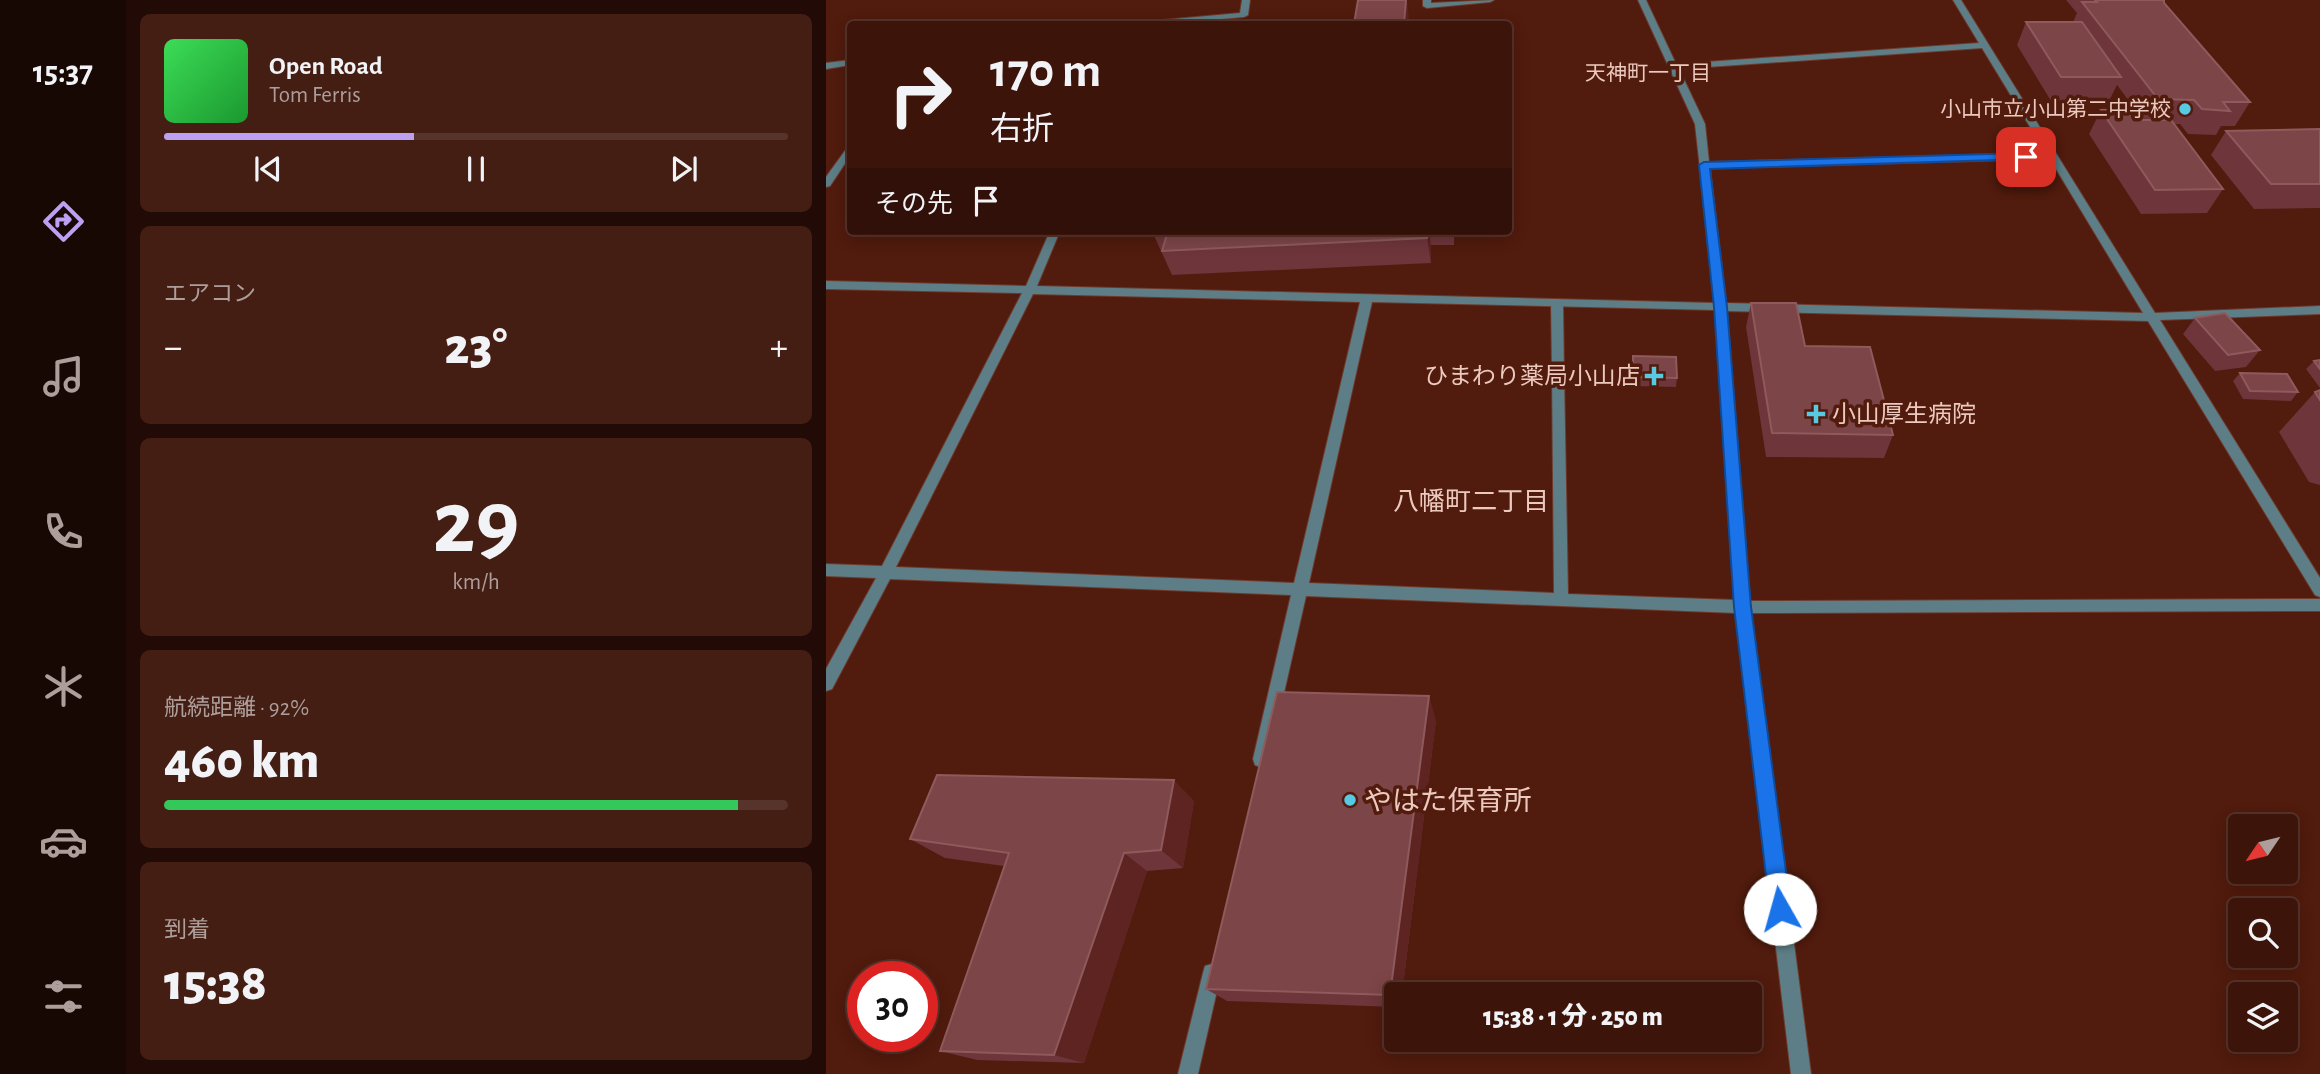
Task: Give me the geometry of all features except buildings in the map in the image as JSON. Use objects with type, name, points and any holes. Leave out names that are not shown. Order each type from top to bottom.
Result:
[{"type":"street","points":[[1176,21],[1244,15],[1246,0]]},
{"type":"street","points":[[1427,0],[1427,6],[1490,0]]},
{"type":"street","points":[[1642,0],[1699,124],[1721,307],[1743,607],[1801,1074]]},
{"type":"street","points":[[1957,0],[2320,591]]},
{"type":"street","points":[[1673,66],[1985,45]]},
{"type":"street","points":[[826,66],[847,63]]},
{"type":"street","points":[[826,184],[847,154]]},
{"type":"street","points":[[1704,165],[2053,156]]},
{"type":"street","points":[[826,684],[1031,289],[1053,235]]},
{"type":"street","points":[[826,285],[2151,317],[2320,310]]},
{"type":"street","points":[[1257,777],[1367,298]]},
{"type":"street","points":[[1557,303],[1561,599]]},
{"type":"street","points":[[826,570],[1743,607],[2320,605]]},
{"type":"street","points":[[1188,1074],[1216,953]]},
{"type":"place","name":"小山市立小山第二中学校","points":[[2185,109]]},
{"type":"place","name":"ひまわり薬局小山店","points":[[1654,376]]},
{"type":"place","name":"小山厚生病院","points":[[1816,414]]},
{"type":"place","name":"やはた保育所","points":[[1350,800]]},
{"type":"district","name":"天神町一丁目","points":[[1648,73]]},
{"type":"district","name":"八幡町二丁目","points":[[1471,501]]},
{"type":"route","points":[[1780,909],[1743,607],[1721,307],[1704,165],[2026,157]]}]
